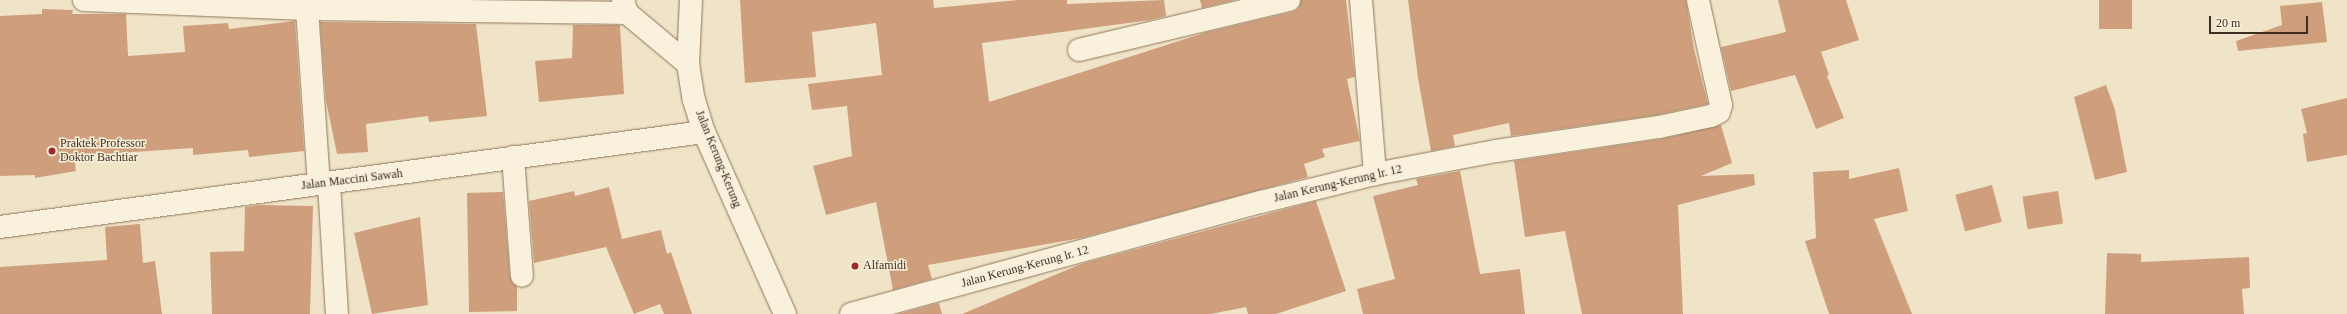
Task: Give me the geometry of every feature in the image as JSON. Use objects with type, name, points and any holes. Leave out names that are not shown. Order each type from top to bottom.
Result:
[{"type":"street","points":[[84,0],[307,9],[625,6],[688,64]]},
{"type":"street","name":"Jalan Kerung-Kerung","points":[[691,0],[688,64],[694,100],[704,132],[785,314]]},
{"type":"street","points":[[1078,50],[1289,0]]},
{"type":"street","points":[[1361,0],[1375,174]]},
{"type":"street","name":"Jalan Kerung-Kerung lr. 12","points":[[851,314],[1261,202],[1375,174],[1496,152],[1660,127],[1715,114],[1722,108],[1698,0]]},
{"type":"street","points":[[307,9],[337,314]]},
{"type":"street","name":"Jalan Maccini Sawah","points":[[0,227],[704,132]]},
{"type":"street","points":[[513,157],[522,276]]},
{"type":"building","points":[[740,0],[933,0],[934,8],[1019,0],[1067,0],[1067,4],[1164,0],[1166,16],[1150,20],[982,43],[989,102],[1207,32],[1292,12],[1298,9],[1301,0],[1346,0],[1355,77],[1347,79],[1360,141],[1322,149],[1325,157],[1304,164],[1308,177],[1081,238],[928,265],[932,279],[893,290],[876,202],[826,215],[813,166],[852,156],[847,106],[812,110],[808,84],[882,75],[876,23],[812,32],[816,77],[745,83]]},
{"type":"building","points":[[1200,0],[1235,0],[1202,8]]},
{"type":"building","points":[[1408,0],[1686,0],[1694,49],[1708,104],[1657,115],[1511,136],[1509,123],[1453,135],[1455,146],[1431,151],[1418,78]]},
{"type":"building","points":[[1778,0],[1846,0],[1859,40],[1821,52],[1829,75],[1827,76],[1844,118],[1816,129],[1795,75],[1731,91],[1721,47],[1786,32]]},
{"type":"building","points":[[2099,0],[2132,0],[2132,29],[2099,29]]},
{"type":"building","points":[[2322,2],[2327,42],[2238,51],[2236,41],[2282,25],[2280,6]]},
{"type":"building","points":[[42,9],[73,10],[72,14],[126,14],[128,56],[185,52],[183,26],[228,23],[229,29],[295,21],[304,151],[249,157],[248,150],[193,155],[193,148],[74,156],[76,171],[35,178],[35,175],[0,176],[0,16],[42,14]]},
{"type":"building","points":[[320,22],[476,24],[487,116],[429,122],[428,116],[366,124],[368,152],[337,154],[326,101]]},
{"type":"building","points":[[573,25],[620,25],[624,94],[539,102],[535,61],[572,58]]},
{"type":"building","points":[[2106,85],[2115,110],[2127,172],[2095,180],[2074,97]]},
{"type":"building","points":[[2347,98],[2347,155],[2307,162],[2303,134],[2307,133],[2301,109]]},
{"type":"building","points":[[1721,125],[1732,163],[1701,176],[1754,174],[1755,185],[1678,205],[1683,314],[1582,314],[1565,231],[1525,237],[1514,161],[1661,139]]},
{"type":"building","points":[[1899,168],[1908,211],[1874,219],[1912,314],[1829,314],[1805,241],[1816,238],[1813,172],[1849,170],[1849,179]]},
{"type":"building","points":[[1460,171],[1480,274],[1520,269],[1525,314],[1363,314],[1357,289],[1395,279],[1373,196],[1418,185],[1416,179]]},
{"type":"building","points":[[1992,185],[2002,222],[1965,232],[1955,195]]},
{"type":"building","points":[[609,187],[622,239],[661,230],[667,254],[671,252],[692,314],[664,314],[660,304],[634,314],[606,247],[534,263],[529,201],[574,191],[575,196]]},
{"type":"building","points":[[2058,191],[2063,224],[2028,229],[2022,197]]},
{"type":"building","points":[[503,192],[510,277],[517,287],[517,311],[469,312],[467,193]]},
{"type":"building","points":[[1316,201],[1346,291],[1276,314],[1248,314],[1246,307],[1211,314],[962,314],[1081,264]]},
{"type":"building","points":[[259,205],[313,206],[310,314],[212,314],[210,252],[244,251],[245,207]]},
{"type":"building","points":[[420,217],[428,305],[372,314],[354,233]]},
{"type":"building","points":[[140,224],[143,263],[155,261],[162,314],[0,314],[0,267],[107,260],[105,227]]},
{"type":"building","points":[[2107,253],[2141,254],[2141,262],[2249,257],[2250,288],[2242,289],[2244,314],[2105,314]]},
{"type":"building","points":[[939,303],[942,314],[898,314]]},
{"type":"place","name":"Praktek Professor Doktor Bachtiar","points":[[52,151]]},
{"type":"place","name":"Alfamidi","points":[[855,266]]}]
